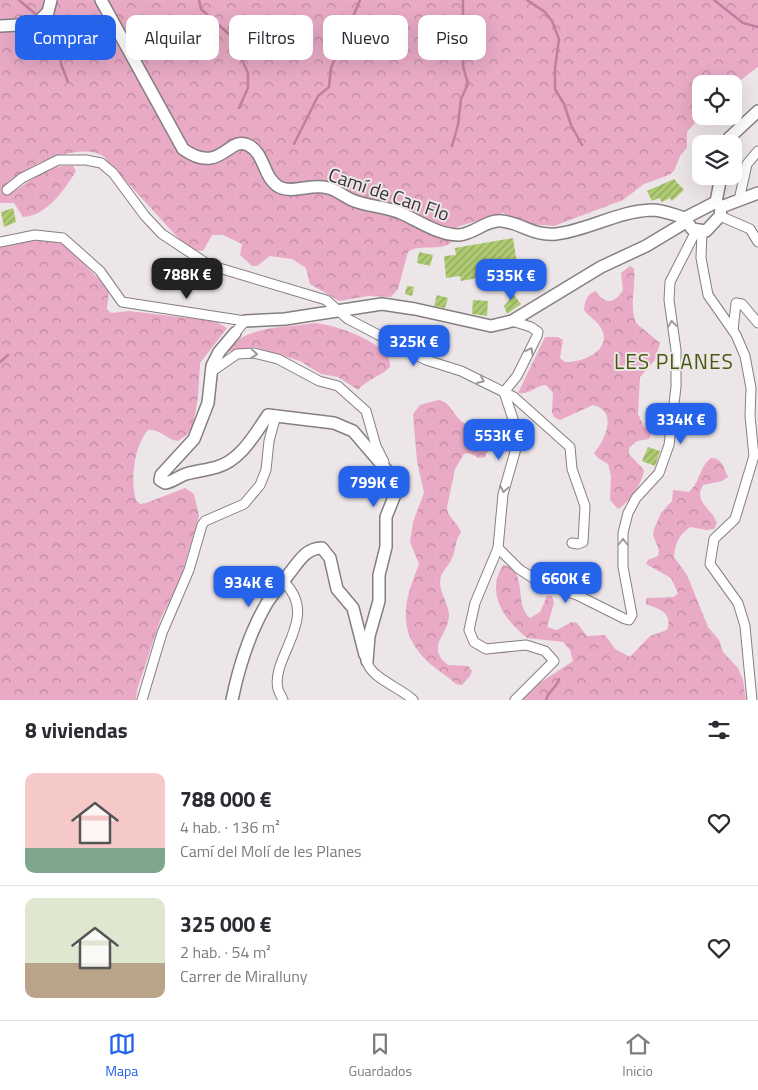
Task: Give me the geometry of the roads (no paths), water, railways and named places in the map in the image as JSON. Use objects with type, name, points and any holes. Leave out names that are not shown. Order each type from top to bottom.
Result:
[{"type":"street","points":[[0,26],[36,24],[48,12],[51,0]]},
{"type":"street","name":"Camí de Can Flo","points":[[101,0],[183,149],[199,158],[216,157],[239,144],[247,144],[255,150],[273,182],[285,189],[327,187],[352,200],[401,213],[440,231],[459,235],[498,221],[507,222],[525,230],[550,234],[572,230],[635,212],[657,211],[686,220]]},
{"type":"street","points":[[732,135],[758,111]]},
{"type":"street","points":[[739,200],[747,164],[758,151]]},
{"type":"street","points":[[7,190],[22,178],[58,160],[86,160],[101,163],[113,173],[145,216],[162,234],[209,265],[326,300],[348,319],[426,360],[461,371],[504,392],[526,407],[570,447],[572,469],[585,506],[586,522],[583,542],[572,544]]},
{"type":"street","points":[[498,548],[519,569],[539,582],[577,595],[629,620],[632,615],[623,567],[623,532],[628,513],[636,498],[659,473],[669,445],[676,387],[676,350],[669,300],[670,282],[699,232],[711,228],[719,209],[720,185]]},
{"type":"street","points":[[0,242],[35,235],[64,238],[100,271],[113,287],[118,298],[127,304],[260,322],[342,312],[382,304],[491,326],[503,325],[512,321],[578,283],[601,267],[646,246],[686,220],[758,193]]},
{"type":"street","points":[[719,209],[747,228],[758,242]]},
{"type":"street","points":[[686,220],[699,232],[701,258],[708,295],[732,330],[745,356],[751,388],[750,416],[754,456],[735,519],[714,539],[710,564],[738,603],[745,626],[752,700]]},
{"type":"street","points":[[732,330],[736,303],[742,304],[758,323]]},
{"type":"street","points":[[245,321],[218,352],[211,372],[208,403],[194,439],[161,475],[160,480],[165,483],[170,482],[185,474],[220,466],[236,457],[253,438],[268,414],[334,423],[353,431],[380,465],[388,470]]},
{"type":"street","points":[[504,392],[517,376],[538,336],[538,332],[531,327],[512,321]]},
{"type":"street","points":[[211,372],[236,354],[254,353],[278,360],[319,381],[338,386],[366,411],[376,446],[394,480],[396,492],[386,517],[386,548],[379,575],[379,601],[369,636],[367,661]]},
{"type":"street","points":[[504,392],[517,431],[517,444],[506,479],[498,530],[498,548],[472,614],[469,630],[474,642],[486,649],[526,645],[544,650],[554,661],[515,700]]},
{"type":"street","points":[[142,700],[162,633],[189,570],[202,525],[206,521],[244,504],[260,485],[266,470],[269,441],[276,415]]},
{"type":"street","points":[[232,700],[237,675],[254,628],[268,601],[304,554],[315,548],[322,548],[330,558],[337,589],[353,608],[361,645],[368,666],[380,679],[398,687],[412,700]]},
{"type":"street","points":[[283,700],[278,690],[278,680],[294,632],[296,618],[296,601],[291,589],[284,582]]},
{"type":"waterway","points":[[19,0],[37,15]]},
{"type":"waterway","points":[[199,0],[201,9],[231,36],[248,73],[248,88],[239,108]]},
{"type":"waterway","points":[[294,144],[318,96],[329,87],[331,68],[360,0]]},
{"type":"waterway","points":[[452,146],[458,125],[461,99],[468,84],[463,66],[463,0]]},
{"type":"waterway","points":[[527,0],[545,12],[552,21],[559,39],[555,68],[555,89],[564,104],[571,125],[582,145]]},
{"type":"waterway","points":[[714,0],[743,23],[758,27]]},
{"type":"waterway","points":[[61,60],[68,82]]},
{"type":"waterway","points":[[0,362],[8,355]]},
{"type":"waterway","points":[[546,700],[559,679]]},
{"type":"district","name":"LES PLANES","points":[[674,362]]}]
